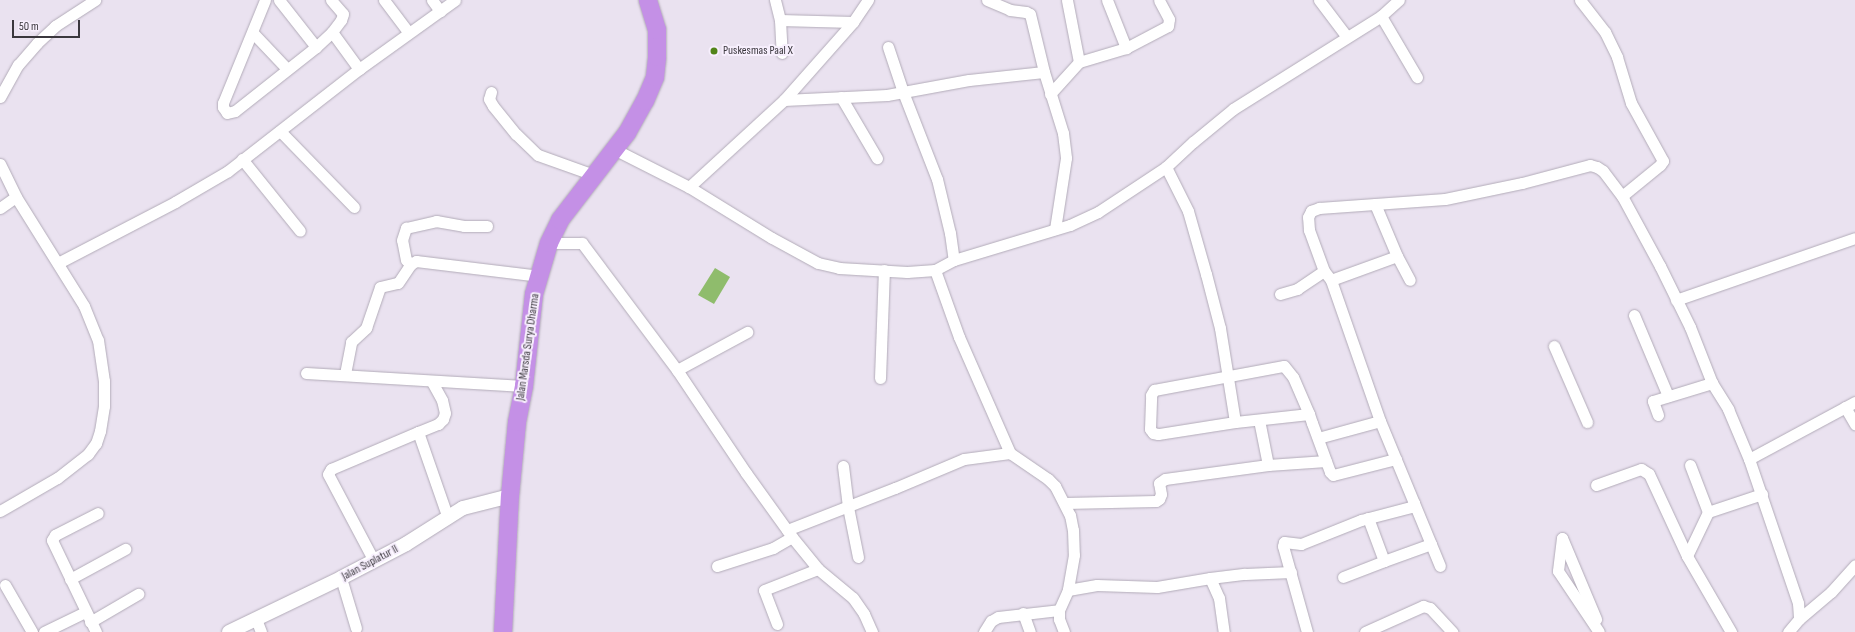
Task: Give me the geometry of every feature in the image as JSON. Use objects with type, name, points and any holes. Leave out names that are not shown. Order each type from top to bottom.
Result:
[{"type":"highway","name":"Jalan Marsda Surya Dharma","points":[[503,632],[510,496],[517,422],[524,386],[532,306],[549,243],[560,220],[627,133],[646,101],[655,76],[657,57],[657,30],[648,0]]},
{"type":"street","points":[[0,97],[18,65],[37,42],[55,26],[95,0]]},
{"type":"street","points":[[265,0],[253,33],[223,103],[225,110],[228,113],[235,111],[316,47],[332,32],[341,20],[343,14],[331,0]]},
{"type":"street","points":[[278,0],[316,47]]},
{"type":"street","points":[[384,0],[409,33]]},
{"type":"street","points":[[432,0],[440,11]]},
{"type":"street","points":[[58,263],[175,202],[228,171],[358,69],[455,0]]},
{"type":"street","points":[[774,0],[780,20],[782,53]]},
{"type":"street","points":[[689,187],[784,100],[854,22],[868,0]]},
{"type":"street","points":[[987,0],[1010,10],[1030,14],[1050,94],[1063,133],[1066,158],[1055,229]]},
{"type":"street","points":[[1067,0],[1079,62]]},
{"type":"street","points":[[1107,0],[1126,48]]},
{"type":"street","points":[[1050,94],[1079,62],[1126,48],[1168,26],[1169,19],[1159,0]]},
{"type":"street","points":[[1319,0],[1347,37]]},
{"type":"street","points":[[614,149],[689,187],[772,238],[818,263],[839,268],[907,272],[935,270],[954,260],[1070,225],[1098,212],[1166,167],[1193,142],[1233,109],[1380,16],[1400,0]]},
{"type":"street","points":[[1580,0],[1605,32],[1617,56],[1631,103],[1663,161],[1622,196]]},
{"type":"street","points":[[1380,16],[1417,77]]},
{"type":"street","points":[[780,20],[854,22]]},
{"type":"street","points":[[332,32],[358,69]]},
{"type":"street","points":[[253,33],[287,69]]},
{"type":"street","points":[[888,47],[903,92],[937,179],[950,233],[954,260]]},
{"type":"street","points":[[784,100],[887,95],[969,80],[1044,72]]},
{"type":"street","points":[[491,92],[489,99],[493,106],[516,134],[538,155],[594,175]]},
{"type":"street","points":[[841,97],[877,158]]},
{"type":"street","points":[[280,131],[354,207]]},
{"type":"street","points":[[242,160],[300,231]]},
{"type":"street","points":[[0,164],[16,197],[81,301],[98,340],[104,381],[104,406],[100,431],[96,443],[79,462],[57,478],[0,511]]},
{"type":"street","points":[[1440,566],[1380,421],[1309,230],[1308,217],[1312,211],[1319,208],[1445,199],[1522,183],[1590,165],[1603,171],[1622,196],[1660,266],[1690,327],[1712,382],[1728,408],[1762,494],[1798,603],[1799,619]]},
{"type":"street","points":[[1166,167],[1188,211],[1220,328],[1235,422]]},
{"type":"street","points":[[0,208],[16,197]]},
{"type":"street","points":[[1375,204],[1397,256],[1410,280]]},
{"type":"street","points":[[411,264],[406,260],[402,240],[406,228],[436,221],[464,226],[487,226]]},
{"type":"street","points":[[1676,300],[1855,238]]},
{"type":"street","points":[[549,243],[582,243],[677,370],[746,473],[790,534],[818,569],[853,598],[864,614],[871,632]]},
{"type":"street","points":[[1280,294],[1298,289],[1327,275],[1397,256]]},
{"type":"street","points":[[345,374],[351,342],[366,328],[380,287],[398,283],[411,264],[416,261],[540,276]]},
{"type":"street","points":[[880,378],[884,270]]},
{"type":"street","points":[[935,270],[959,338],[1010,453],[1048,479],[1055,486],[1065,503],[1073,530],[1074,555],[1068,590],[1059,610],[1059,619],[1064,632]]},
{"type":"street","points":[[1634,315],[1668,396]]},
{"type":"street","points":[[677,370],[747,332]]},
{"type":"street","points":[[1554,346],[1587,422]]},
{"type":"street","points":[[1308,414],[1235,422],[1158,434],[1150,430],[1151,395],[1154,390],[1284,366],[1294,376],[1330,472],[1337,475],[1396,459]]},
{"type":"street","points":[[306,373],[345,374],[432,382],[524,386]]},
{"type":"street","points":[[374,561],[329,471],[438,424],[443,419],[445,413],[442,400],[432,382]]},
{"type":"street","points":[[1658,415],[1653,401],[1712,382]]},
{"type":"street","points":[[1749,459],[1850,404],[1855,424]]},
{"type":"street","points":[[1259,420],[1268,465]]},
{"type":"street","points":[[1318,438],[1380,421]]},
{"type":"street","points":[[418,432],[448,518]]},
{"type":"street","points":[[717,566],[773,548],[790,534],[848,507],[964,459],[1010,453]]},
{"type":"street","points":[[1065,503],[1156,501],[1160,499],[1161,494],[1158,484],[1165,479],[1268,465],[1326,460]]},
{"type":"street","points":[[1690,465],[1708,512]]},
{"type":"street","points":[[843,466],[848,507],[858,558]]},
{"type":"street","points":[[1596,485],[1634,471],[1646,470],[1687,556],[1731,632]]},
{"type":"street","points":[[1687,556],[1708,512],[1762,494]]},
{"type":"street","name":"Jalan Suplatur II","points":[[229,632],[259,626],[374,561],[463,508],[510,496]]},
{"type":"street","points":[[1307,632],[1283,546],[1284,542],[1301,544],[1368,518],[1411,506],[1414,503]]},
{"type":"street","points":[[98,513],[53,537],[52,542],[93,627],[138,594]]},
{"type":"street","points":[[1368,518],[1384,561]]},
{"type":"street","points":[[1562,538],[1600,632],[1558,571],[1562,538]]},
{"type":"street","points":[[1343,577],[1431,544]]},
{"type":"street","points":[[70,579],[125,549]]},
{"type":"street","points":[[1788,632],[1799,619],[1831,592],[1855,565]]},
{"type":"street","points":[[777,624],[764,590],[818,569]]},
{"type":"street","points":[[1068,590],[1096,585],[1157,587],[1245,574],[1291,572]]},
{"type":"street","points":[[342,578],[356,628]]},
{"type":"street","points":[[1210,578],[1219,598],[1224,632]]},
{"type":"street","points":[[5,584],[32,632]]},
{"type":"street","points":[[1365,632],[1423,606],[1430,608],[1452,632]]},
{"type":"street","points":[[984,632],[991,622],[998,617],[1059,610]]},
{"type":"street","points":[[44,632],[85,612]]},
{"type":"street","points":[[1023,613],[1030,632]]},
{"type":"shaded area","points":[[715,268],[730,277],[714,304],[698,295]]},
{"type":"place","name":"Puskesmas Paal X","points":[[714,51]]}]
